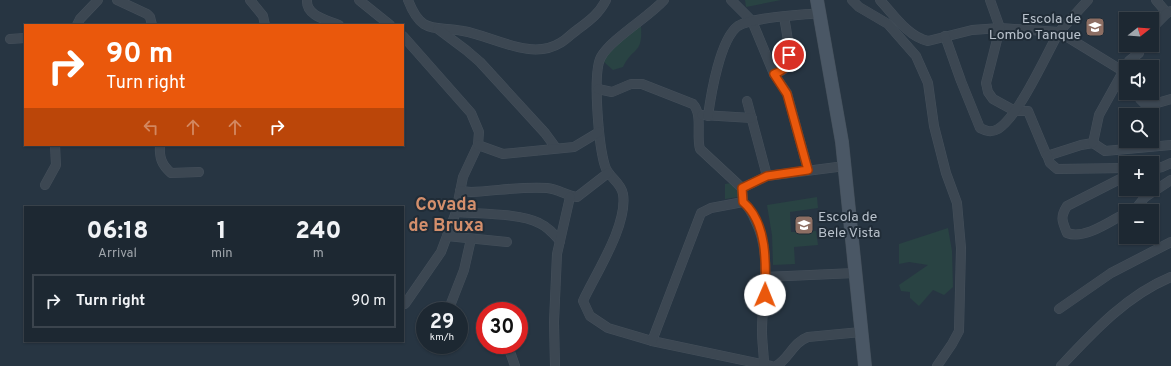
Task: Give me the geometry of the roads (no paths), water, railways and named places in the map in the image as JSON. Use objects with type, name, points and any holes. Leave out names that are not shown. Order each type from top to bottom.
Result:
[{"type":"main road","points":[[819,6],[845,166],[865,366]]},
{"type":"street","points":[[78,24],[80,19],[98,0]]},
{"type":"street","points":[[117,0],[146,14],[150,17],[152,24]]},
{"type":"street","points":[[250,0],[263,16],[265,24]]},
{"type":"street","points":[[307,0],[307,5],[314,15],[336,24]]},
{"type":"street","points":[[359,0],[389,24]]},
{"type":"street","points":[[408,0],[416,16],[422,23],[432,29],[463,30],[517,47],[539,49],[560,44],[599,13],[606,0]]},
{"type":"street","points":[[664,0],[605,50],[598,63],[599,132],[605,166],[608,173],[619,185],[622,193],[622,205],[615,238],[583,301],[590,316],[608,328],[652,341],[768,366],[762,331],[765,277],[764,243],[762,232],[748,206],[743,202],[742,188],[700,149],[698,140],[703,115],[729,37],[738,26],[752,21],[784,17],[819,6]]},
{"type":"street","points":[[731,0],[752,21],[774,74],[787,94],[808,170]]},
{"type":"street","points":[[852,0],[888,24],[916,56],[928,83],[934,126],[946,173],[958,202],[961,248],[959,331],[937,366]]},
{"type":"street","points":[[880,0],[913,35],[920,39],[934,40],[962,31],[1000,28],[1059,32],[1119,68]]},
{"type":"street","points":[[990,0],[1000,28],[986,83],[988,92],[993,99],[1015,111],[1028,111],[1042,147],[1047,154],[1050,163],[1057,169],[1119,168]]},
{"type":"street","points":[[945,36],[960,81],[980,128],[989,132],[998,129],[1015,111],[1059,32],[1088,0]]},
{"type":"street","points":[[1156,0],[1169,12],[1159,21]]},
{"type":"street","points":[[774,74],[784,70],[788,65],[789,55],[784,17]]},
{"type":"street","points":[[436,28],[480,62],[545,133],[556,148]]},
{"type":"street","points":[[404,37],[471,113],[479,132],[478,145],[463,177],[456,212],[441,252],[405,304]]},
{"type":"street","points":[[10,39],[24,38]]},
{"type":"street","points":[[1130,60],[1139,52]]},
{"type":"street","points":[[1093,143],[1099,115],[1119,82]]},
{"type":"street","points":[[598,90],[612,92],[631,84],[642,84],[693,104],[703,115],[752,118]]},
{"type":"street","points":[[1141,100],[1147,106],[1171,99]]},
{"type":"street","points":[[748,101],[767,176]]},
{"type":"street","points":[[478,145],[503,154],[574,147],[599,132]]},
{"type":"street","points":[[1047,154],[1050,155],[1081,145],[1093,143],[1105,151],[1171,145]]},
{"type":"street","points":[[44,185],[56,164],[55,146]]},
{"type":"street","points":[[160,146],[163,166],[171,173],[199,172]]},
{"type":"street","points":[[1159,167],[1171,163]]},
{"type":"street","points":[[742,188],[767,176],[845,166]]},
{"type":"street","points":[[460,191],[471,192],[548,188],[577,197],[608,173]]},
{"type":"street","points":[[1119,180],[1067,206],[1062,214],[1062,221],[1067,233],[1078,235],[1099,228],[1119,217]]},
{"type":"street","points":[[1139,204],[1145,197],[1171,180]]},
{"type":"street","points":[[555,366],[554,315],[558,254],[570,196]]},
{"type":"street","points":[[652,341],[702,213],[711,208],[743,202]]},
{"type":"street","points":[[456,212],[527,218],[540,223],[560,241]]},
{"type":"street","points":[[447,236],[507,242]]},
{"type":"street","points":[[452,302],[464,270],[471,239]]},
{"type":"street","points":[[1059,309],[1111,273],[1171,242]]},
{"type":"street","points":[[765,277],[856,273]]},
{"type":"street","points":[[1061,366],[1101,324],[1136,297],[1171,277]]},
{"type":"street","points":[[776,366],[784,362],[794,345],[800,340],[808,337],[861,332]]},
{"type":"street","points":[[511,354],[515,366]]},
{"type":"place","name":"Escola de Lombo Tanque","points":[[1095,27]]},
{"type":"place","name":"Escola de Bele Vista","points":[[804,225]]},
{"type":"district","name":"Covada de Bruxa","points":[[446,215]]}]
